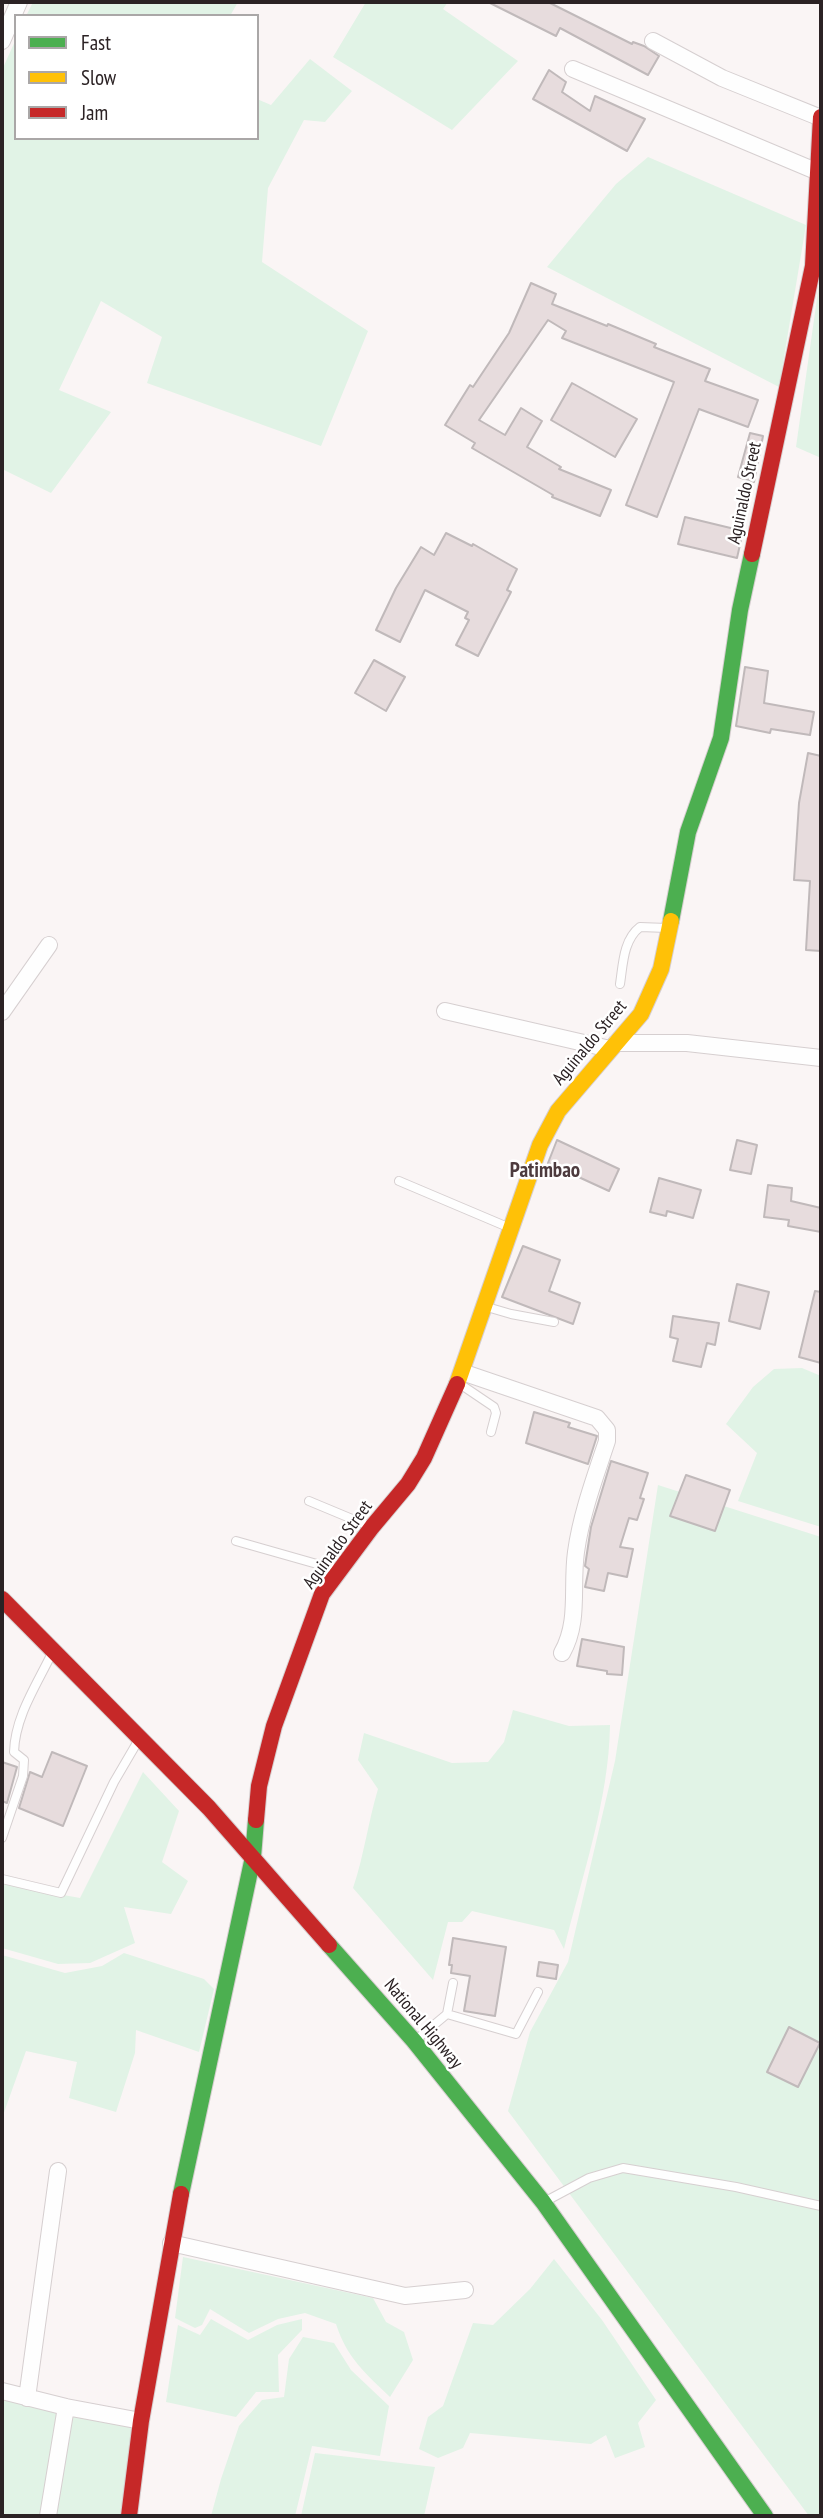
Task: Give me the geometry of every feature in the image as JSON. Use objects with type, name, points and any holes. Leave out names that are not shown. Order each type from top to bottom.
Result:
[{"type":"street","points":[[2,41],[19,2]]},
{"type":"street","points":[[653,41],[722,78],[821,117]]},
{"type":"street","points":[[573,69],[818,172]]},
{"type":"street","name":"Aguinaldo Street","points":[[129,2516],[141,2421],[171,2243],[253,1857],[258,1786],[274,1726],[322,1594],[408,1484],[424,1458],[459,1377],[540,1145],[558,1111],[642,1014],[661,969],[688,832],[721,738],[740,610],[813,267],[821,117]]},
{"type":"street","points":[[2,1012],[49,945]]},
{"type":"street","points":[[445,1011],[613,1046],[687,1043],[821,1058]]},
{"type":"street","points":[[459,1377],[597,1418],[607,1430],[607,1441],[576,1549],[573,1579],[575,1619],[569,1641],[562,1653]]},
{"type":"street","name":"National Highway","points":[[2,1599],[54,1649],[253,1857],[414,2041],[543,2202],[765,2516]]},
{"type":"street","points":[[27,2398],[58,2171]]},
{"type":"street","points":[[171,2243],[405,2296],[465,2290]]},
{"type":"street","points":[[2,2391],[66,2407],[141,2421]]},
{"type":"street","points":[[48,2516],[66,2407]]},
{"type":"lane","points":[[620,984],[627,945],[632,933],[640,927],[670,929]]},
{"type":"lane","points":[[399,1181],[510,1228]]},
{"type":"lane","points":[[484,1306],[554,1322]]},
{"type":"lane","points":[[459,1377],[494,1407],[496,1413],[491,1432]]},
{"type":"lane","points":[[309,1501],[372,1527]]},
{"type":"lane","points":[[236,1541],[341,1571]]},
{"type":"lane","points":[[2,1838],[23,1776],[24,1760],[14,1752],[14,1738],[24,1710],[54,1649]]},
{"type":"lane","points":[[2,1880],[61,1893],[114,1782],[140,1738]]},
{"type":"lane","points":[[414,2041],[447,2014],[453,1983]]},
{"type":"lane","points":[[447,2014],[516,2034],[538,1992]]},
{"type":"lane","points":[[543,2202],[590,2178],[622,2168],[736,2187],[821,2206]]},
{"type":"green space","points":[[33,2],[238,2],[231,14],[27,14]]},
{"type":"green space","points":[[366,2],[448,2],[443,9],[518,61],[452,130],[333,57]]},
{"type":"green space","points":[[14,43],[14,140],[259,140],[259,100],[271,105],[310,59],[352,91],[325,122],[304,120],[268,188],[262,262],[368,331],[321,446],[147,383],[162,337],[101,301],[59,390],[111,412],[51,493],[2,469],[2,70]]},
{"type":"green space","points":[[648,157],[806,225],[779,387],[547,267],[616,184]]},
{"type":"green space","points":[[821,270],[821,458],[796,447]]},
{"type":"green space","points":[[802,1368],[821,1376],[821,1527],[738,1501],[757,1453],[726,1424],[753,1387],[774,1369]]},
{"type":"green space","points":[[658,1485],[821,1537],[821,2516],[809,2516],[508,2111],[530,2032],[568,1962],[615,1761]]},
{"type":"green space","points":[[513,1710],[569,1726],[610,1725],[600,1810],[564,1949],[554,1930],[472,1911],[462,1922],[448,1922],[433,1980],[353,1888],[378,1789],[358,1760],[364,1733],[452,1763],[488,1762],[504,1742]]},
{"type":"green space","points":[[143,1772],[179,1811],[162,1862],[188,1881],[171,1914],[124,1907],[135,1943],[90,1963],[58,1964],[2,1948],[2,1884],[80,1898]]},
{"type":"green space","points":[[124,1953],[204,1979],[214,1989],[199,2052],[136,2030],[135,2053],[116,2112],[69,2098],[77,2062],[26,2051],[2,2118],[2,1955],[65,1973],[102,1966]]},
{"type":"green space","points":[[183,2257],[373,2298],[386,2322],[404,2332],[413,2360],[390,2397],[351,2356],[336,2324],[305,2313],[278,2319],[249,2333],[210,2309],[202,2325],[195,2328],[175,2318]]},
{"type":"green space","points":[[554,2259],[602,2320],[656,2400],[638,2423],[645,2447],[615,2458],[606,2435],[591,2444],[470,2433],[463,2448],[438,2458],[419,2449],[428,2417],[443,2406],[473,2323],[493,2325],[530,2289]]},
{"type":"green space","points":[[211,2319],[248,2340],[277,2325],[302,2319],[302,2330],[278,2355],[279,2392],[256,2392],[236,2417],[166,2402],[178,2325],[200,2335]]},
{"type":"green space","points":[[303,2337],[334,2343],[351,2370],[389,2406],[380,2456],[312,2446],[295,2516],[211,2516],[239,2426],[262,2400],[284,2397],[289,2359]]},
{"type":"green space","points":[[2,2398],[136,2427],[121,2516],[11,2516],[2,2513]]},
{"type":"green space","points":[[315,2453],[435,2467],[424,2516],[301,2516]]},
{"type":"building","points":[[488,2],[548,2],[632,44],[633,42],[644,46],[659,56],[648,75],[560,28],[556,36]]},
{"type":"building","points":[[549,70],[566,82],[562,92],[590,111],[595,96],[645,119],[627,151],[533,99]]},
{"type":"building","points":[[531,283],[556,294],[552,304],[607,326],[608,324],[656,344],[654,347],[710,369],[705,381],[758,400],[748,427],[699,409],[657,517],[626,505],[674,382],[562,338],[566,331],[548,320],[479,420],[505,435],[521,408],[542,421],[527,447],[561,467],[559,469],[611,490],[600,516],[552,497],[553,495],[472,448],[475,443],[445,425],[470,385],[473,387],[509,333]]},
{"type":"building","points":[[572,383],[637,419],[615,457],[551,420]]},
{"type":"building","points":[[750,433],[763,436],[754,482],[738,477]]},
{"type":"building","points":[[685,517],[743,531],[737,558],[678,544]]},
{"type":"building","points":[[446,533],[472,546],[473,544],[517,569],[507,590],[511,592],[478,656],[456,645],[469,620],[465,618],[468,612],[425,590],[400,642],[376,630],[396,588],[421,547],[434,555]]},
{"type":"building","points":[[374,660],[405,677],[386,711],[355,693]]},
{"type":"building","points":[[745,667],[768,671],[764,703],[814,712],[810,735],[771,729],[770,733],[736,726]]},
{"type":"building","points":[[808,753],[821,756],[821,951],[806,950],[810,881],[794,880],[799,803]]},
{"type":"building","points":[[557,1140],[619,1169],[609,1191],[548,1163]]},
{"type":"building","points":[[737,1140],[757,1145],[751,1174],[730,1170]]},
{"type":"building","points":[[659,1178],[701,1190],[693,1218],[667,1211],[666,1216],[650,1212]]},
{"type":"building","points":[[768,1185],[792,1188],[791,1201],[821,1208],[821,1232],[788,1226],[789,1220],[764,1217]]},
{"type":"building","points":[[523,1246],[560,1260],[549,1291],[580,1303],[573,1324],[502,1297]]},
{"type":"building","points":[[737,1284],[769,1292],[760,1329],[729,1321]]},
{"type":"building","points":[[815,1291],[821,1292],[821,1363],[799,1357]]},
{"type":"building","points":[[673,1316],[719,1323],[715,1345],[707,1343],[701,1367],[673,1361],[678,1339],[670,1337]]},
{"type":"building","points":[[534,1412],[570,1423],[568,1427],[597,1436],[588,1464],[526,1443]]},
{"type":"building","points":[[611,1461],[648,1473],[637,1520],[629,1518],[620,1547],[633,1549],[627,1577],[608,1573],[604,1591],[585,1587],[589,1569],[585,1566],[591,1527]]},
{"type":"building","points":[[686,1475],[730,1490],[715,1531],[670,1516]]},
{"type":"building","points":[[582,1639],[624,1647],[622,1675],[577,1666]]},
{"type":"building","points":[[52,1752],[87,1766],[63,1826],[19,1808],[30,1772],[42,1777]]},
{"type":"building","points":[[2,1762],[17,1767],[7,1803],[2,1801]]},
{"type":"building","points":[[453,1938],[506,1947],[495,2016],[464,2011],[470,1976],[451,1973],[452,1965],[449,1965]]},
{"type":"building","points":[[539,1962],[558,1965],[556,1979],[537,1976]]},
{"type":"building","points":[[789,2027],[820,2043],[798,2087],[767,2072]]},
{"type":"traffic: fast","points":[[671,921],[688,832],[721,738],[740,610],[752,554]]},
{"type":"traffic: fast","points":[[181,2194],[253,1857],[256,1820]]},
{"type":"traffic: fast","points":[[329,1945],[414,2041],[543,2202],[765,2516]]},
{"type":"traffic: slow","points":[[457,1384],[540,1145],[558,1111],[641,1014],[661,969],[671,921]]},
{"type":"traffic: jam","points":[[752,554],[813,266],[821,117]]},
{"type":"traffic: jam","points":[[256,1820],[259,1786],[274,1726],[322,1594],[408,1484],[424,1458],[457,1384]]},
{"type":"traffic: jam","points":[[2,1599],[209,1808],[329,1945]]},
{"type":"traffic: jam","points":[[129,2516],[141,2421],[181,2194]]},
{"type":"district","name":"Patimbao","points":[[545,1171]]}]
